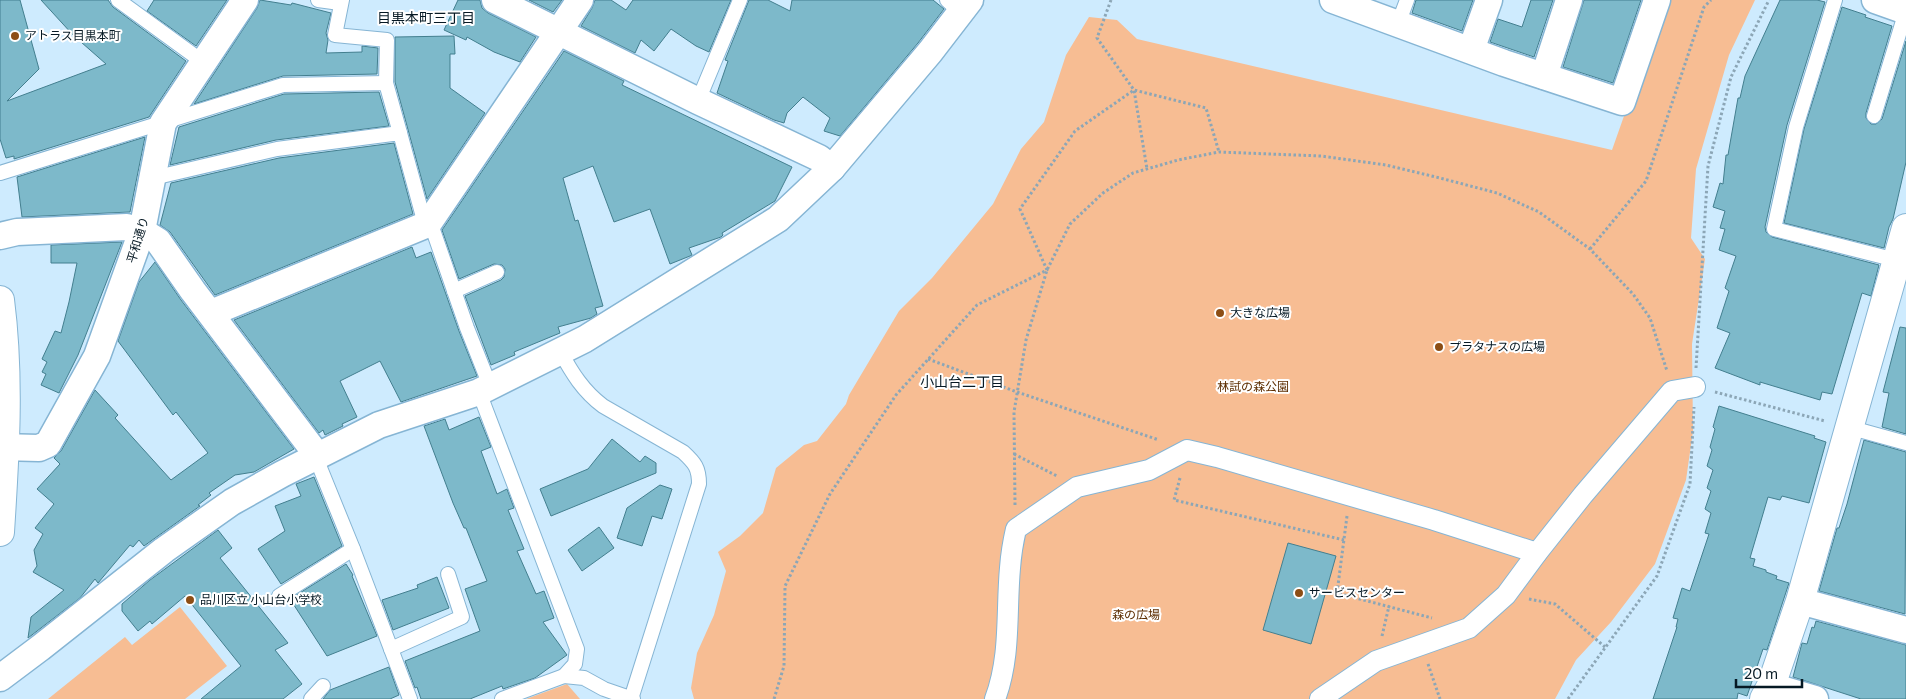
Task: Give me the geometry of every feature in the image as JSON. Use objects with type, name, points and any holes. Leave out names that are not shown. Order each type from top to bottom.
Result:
[{"type":"street","name":"平和通り","points":[[3,448],[39,448],[48,444],[97,356],[142,231],[163,123],[245,0]]},
{"type":"street","points":[[495,0],[698,101],[819,158],[832,168]]},
{"type":"street","points":[[211,313],[428,224],[580,0]]},
{"type":"street","points":[[1332,0],[1403,12],[1471,50],[1622,102],[1657,0]]},
{"type":"street","points":[[1471,50],[1489,0]]},
{"type":"street","points":[[1544,76],[1570,0]]},
{"type":"street","points":[[1875,0],[1906,11]]},
{"type":"street","points":[[0,678],[164,550],[232,502],[378,425],[485,389],[585,339],[778,219],[832,168],[930,52],[959,4]]},
{"type":"street","points":[[0,236],[17,232],[127,227],[142,231],[158,241],[311,447],[316,458]]},
{"type":"street","points":[[1815,699],[1767,692],[1800,601],[1906,228]]},
{"type":"street","points":[[0,300],[6,353],[0,532]]},
{"type":"street","points":[[1320,699],[1376,661],[1469,628],[1506,595],[1537,553],[1672,391],[1695,386]]},
{"type":"street","points":[[994,699],[999,687],[1008,636],[1010,569],[1016,529],[1077,487],[1149,470],[1187,450],[1350,496],[1537,553]]},
{"type":"street","points":[[1800,601],[1906,630]]},
{"type":"lane","points":[[118,0],[203,62]]},
{"type":"lane","points":[[318,0],[341,2],[335,35],[387,40],[386,83],[424,216],[433,230],[485,389],[577,649],[575,664],[564,676]]},
{"type":"lane","points":[[698,101],[740,0]]},
{"type":"lane","points":[[1835,0],[1796,127],[1774,228],[1896,260]]},
{"type":"lane","points":[[1874,116],[1906,11]]},
{"type":"lane","points":[[0,173],[283,85],[386,83]]},
{"type":"lane","points":[[153,178],[277,149],[400,133]]},
{"type":"lane","points":[[454,291],[497,272]]},
{"type":"lane","points":[[502,699],[564,676],[584,678],[600,694],[632,699],[699,484],[699,472],[683,452],[591,397],[580,386],[560,351]]},
{"type":"lane","points":[[1848,427],[1906,443]]},
{"type":"lane","points":[[316,458],[354,550],[410,699]]},
{"type":"lane","points":[[279,596],[354,550]]},
{"type":"lane","points":[[391,649],[462,617],[448,574]]},
{"type":"lane","points":[[312,699],[323,686]]},
{"type":"path","points":[[1111,0],[1097,38],[1134,90],[1147,169]]},
{"type":"path","points":[[1590,249],[1646,181],[1704,7],[1711,0]]},
{"type":"path","points":[[1568,699],[1657,576],[1690,484],[1708,166],[1731,77],[1768,0]]},
{"type":"path","points":[[1048,270],[1020,209],[1075,131],[1134,90],[1206,108],[1219,152]]},
{"type":"path","points":[[1016,529],[1014,412],[1026,340],[1048,270],[1070,224],[1103,193],[1133,173],[1178,160],[1219,152],[1321,156],[1386,166],[1440,178],[1497,193],[1539,212],[1590,249],[1633,294],[1650,318],[1663,354],[1672,391]]},
{"type":"path","points":[[774,699],[784,666],[786,586],[830,494],[896,395],[978,305],[1048,270]]},
{"type":"path","points":[[928,359],[1017,392],[1187,450],[1174,500],[1344,540]]},
{"type":"path","points":[[1695,386],[1848,427]]},
{"type":"path","points":[[1014,454],[1077,487]]},
{"type":"path","points":[[1350,496],[1337,593],[1433,618]]},
{"type":"path","points":[[1506,595],[1555,604],[1605,647]]},
{"type":"path","points":[[1422,645],[1440,699]]},
{"type":"green space","name":"林試の森公園","points":[[1665,0],[1755,0],[1729,55],[1696,169],[1691,238],[1705,259],[1692,344],[1693,431],[1686,480],[1655,564],[1611,622],[1576,660],[1555,699],[694,699],[691,688],[697,653],[714,615],[726,571],[718,552],[740,536],[763,513],[776,468],[804,445],[817,441],[846,404],[849,395],[899,311],[932,278],[993,204],[1021,149],[1044,122],[1066,55],[1089,17],[1117,20],[1137,39],[1612,150]]},
{"type":"green space","points":[[180,607],[227,666],[185,699],[48,699],[125,637],[132,645]]},
{"type":"green space","points":[[567,684],[580,699],[526,699]]},
{"type":"building","points":[[0,0],[20,0],[39,69],[7,101],[106,64],[73,35],[41,0],[108,0],[113,7],[186,61],[149,117],[14,159],[14,156],[6,158],[0,139]]},
{"type":"building","points":[[154,0],[227,0],[196,46],[147,11]]},
{"type":"building","points":[[260,0],[291,5],[292,3],[331,13],[326,33],[328,40],[326,53],[362,52],[362,46],[378,48],[377,74],[283,76],[194,104],[257,8]]},
{"type":"building","points":[[458,0],[480,0],[482,8],[488,13],[536,37],[520,62],[494,52],[467,37],[466,40],[444,30]]},
{"type":"building","points":[[529,0],[562,0],[553,12]]},
{"type":"building","points":[[595,0],[611,0],[626,10],[633,0],[731,0],[709,52],[696,46],[671,29],[654,51],[641,40],[635,53],[581,26]]},
{"type":"building","points":[[749,0],[768,0],[790,11],[792,0],[933,0],[944,9],[840,136],[824,131],[830,118],[803,97],[787,113],[784,123],[717,93],[728,61],[725,60]]},
{"type":"building","points":[[1416,0],[1473,0],[1462,31],[1412,13]]},
{"type":"building","points":[[1531,0],[1553,0],[1534,57],[1490,42],[1498,19],[1522,27]]},
{"type":"building","points":[[1584,0],[1641,0],[1613,83],[1563,67]]},
{"type":"building","points":[[1780,0],[1817,0],[1825,2],[1787,125],[1765,227],[1766,232],[1772,237],[1879,265],[1871,296],[1862,293],[1832,394],[1822,392],[1820,400],[1760,382],[1760,385],[1715,368],[1730,333],[1717,328],[1729,291],[1725,288],[1736,256],[1719,250],[1725,229],[1720,228],[1725,211],[1713,207],[1720,183],[1723,184],[1726,155],[1728,155],[1738,98],[1740,98],[1745,76]]},
{"type":"building","points":[[1842,7],[1892,26],[1866,113],[1866,118],[1871,124],[1876,124],[1882,119],[1906,41],[1906,162],[1893,219],[1884,248],[1784,223],[1804,129]]},
{"type":"building","points":[[454,36],[455,54],[450,54],[450,88],[485,113],[427,199],[395,82],[395,37]]},
{"type":"building","points":[[564,51],[624,81],[622,85],[792,167],[775,201],[722,233],[721,237],[689,248],[692,255],[670,264],[650,209],[614,222],[593,166],[563,178],[575,221],[578,220],[603,306],[595,308],[597,314],[591,318],[558,327],[560,333],[514,352],[515,355],[491,365],[465,296],[501,280],[504,277],[505,269],[502,265],[494,264],[459,279],[442,230]]},
{"type":"building","points":[[379,92],[389,126],[276,140],[170,165],[179,127],[284,94]]},
{"type":"building","points":[[145,137],[130,212],[22,217],[17,177]]},
{"type":"building","points":[[394,143],[413,214],[215,295],[170,232],[160,225],[171,183],[279,158]]},
{"type":"building","points":[[122,242],[78,355],[59,393],[41,385],[46,374],[42,372],[47,362],[42,359],[55,331],[61,333],[77,263],[51,263],[51,245]]},
{"type":"building","points":[[412,247],[416,258],[431,252],[477,376],[401,402],[380,361],[340,381],[357,417],[325,435],[323,430],[319,433],[234,320]]},
{"type":"building","points":[[155,262],[181,300],[294,449],[254,472],[235,475],[209,493],[211,495],[198,505],[200,506],[144,546],[139,540],[133,547],[130,545],[98,583],[95,579],[80,598],[28,638],[31,617],[64,590],[33,572],[37,566],[34,550],[43,534],[35,528],[54,504],[37,489],[60,464],[54,458],[61,451],[95,390],[118,415],[115,418],[171,480],[208,453],[176,412],[173,415],[118,341],[139,282]]},
{"type":"building","points":[[1900,327],[1906,328],[1906,434],[1882,427],[1889,393],[1883,392]]},
{"type":"building","points":[[1719,406],[1815,436],[1814,438],[1826,442],[1809,503],[1782,496],[1780,500],[1768,497],[1750,558],[1755,559],[1753,566],[1777,576],[1776,579],[1789,583],[1767,650],[1763,649],[1747,696],[1738,693],[1737,699],[1653,699],[1677,627],[1678,619],[1673,618],[1682,588],[1690,591],[1709,534],[1705,533],[1711,513],[1705,509],[1711,491],[1707,488],[1713,470],[1707,466],[1712,450],[1710,447],[1715,429],[1713,427]]},
{"type":"building","points":[[479,417],[491,447],[481,451],[497,494],[507,489],[514,508],[508,510],[524,549],[517,551],[536,594],[544,591],[554,618],[543,622],[567,655],[535,678],[503,689],[502,686],[470,699],[421,699],[405,661],[480,631],[465,589],[487,581],[466,528],[464,528],[453,503],[424,426],[445,419],[449,430]]},
{"type":"building","points":[[612,439],[640,462],[645,456],[656,463],[656,473],[551,516],[540,489],[588,469]]},
{"type":"building","points":[[1864,440],[1906,452],[1905,614],[1819,591],[1837,528],[1839,528],[1847,504]]},
{"type":"building","points":[[314,477],[342,546],[281,584],[258,549],[285,531],[275,506],[301,496],[296,484]]},
{"type":"building","points":[[660,485],[672,489],[662,519],[652,516],[642,546],[617,538],[627,508]]},
{"type":"building","points":[[599,527],[614,548],[582,571],[568,550]]},
{"type":"building","points":[[218,530],[232,548],[220,558],[288,643],[275,650],[302,684],[283,699],[201,699],[241,666],[185,596],[152,624],[150,621],[138,631],[122,611],[122,604],[150,580]]},
{"type":"building","name":"サービスセンター","points":[[1288,543],[1336,556],[1311,644],[1263,630]]},
{"type":"building","points":[[346,564],[353,575],[377,636],[327,656],[290,599]]},
{"type":"building","points":[[437,577],[449,608],[393,630],[382,600],[418,588],[417,585]]},
{"type":"building","points":[[1816,621],[1906,645],[1906,699],[1861,699],[1793,677],[1802,643],[1807,644],[1812,627],[1814,628]]},
{"type":"building","points":[[389,667],[399,695],[390,699],[323,699],[330,690]]},
{"type":"place","name":"アトラス目黒本町","points":[[15,36]]},
{"type":"place","name":"大きな広場","points":[[1220,313]]},
{"type":"place","name":"プラタナスの広場","points":[[1439,347]]},
{"type":"place","name":"サービスセンター","points":[[1299,593]]},
{"type":"place","name":"品川区立 小山台小学校","points":[[190,600]]},
{"type":"district","name":"目黒本町三丁目","points":[[426,18]]},
{"type":"district","name":"小山台二丁目","points":[[962,382]]},
{"type":"park label","name":"森の広場","points":[[1136,615]]}]
